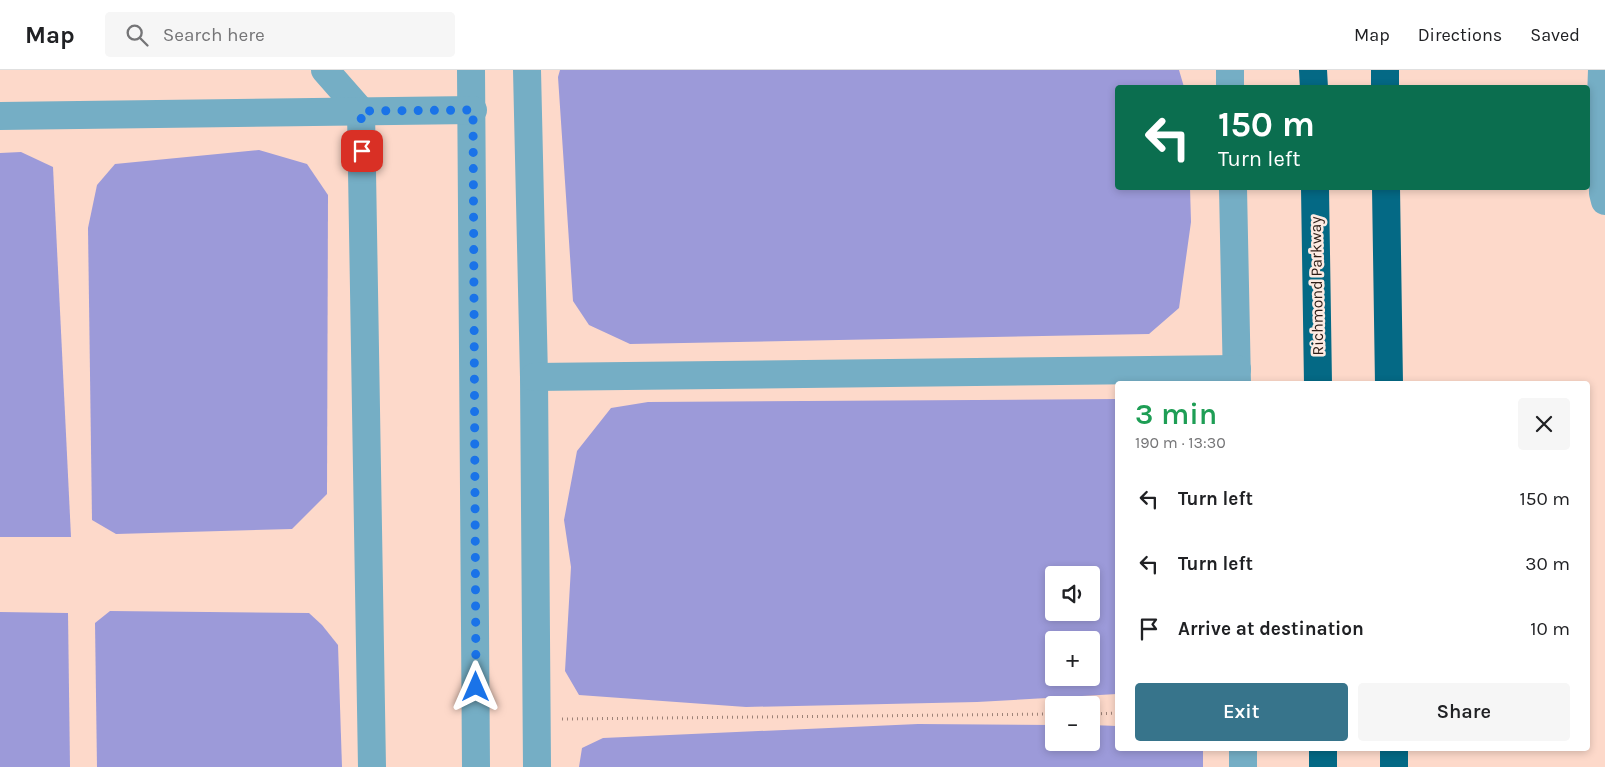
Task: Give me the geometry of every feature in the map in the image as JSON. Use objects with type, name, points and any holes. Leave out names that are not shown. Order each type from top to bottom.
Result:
[{"type":"highway","points":[[1313,70],[1314,85]]},
{"type":"highway","points":[[1385,70],[1385,85]]},
{"type":"highway","name":"Richmond Parkway","points":[[1315,190],[1318,381]]},
{"type":"highway","points":[[1386,190],[1389,381]]},
{"type":"highway","points":[[1323,751],[1323,767]]},
{"type":"highway","points":[[1394,751],[1394,767]]},
{"type":"street","points":[[325,70],[361,111],[372,767]]},
{"type":"street","points":[[471,70],[473,110],[476,767]]},
{"type":"street","points":[[527,70],[534,377],[537,767]]},
{"type":"street","points":[[1230,70],[1230,85]]},
{"type":"street","points":[[1602,70],[1603,194],[1605,201]]},
{"type":"street","points":[[0,116],[473,110]]},
{"type":"street","points":[[534,377],[1237,376],[1232,190]]},
{"type":"street","points":[[1243,751],[1243,767]]},
{"type":"path","points":[[1100,714],[1115,713]]},
{"type":"path","points":[[537,719],[1045,714]]},
{"type":"water","points":[[560,70],[1179,70],[1183,85],[1115,85],[1115,190],[1190,190],[1191,222],[1179,308],[1149,334],[630,344],[589,325],[573,301],[558,77]]},
{"type":"water","points":[[259,150],[307,164],[328,195],[327,494],[292,529],[116,534],[92,520],[88,228],[97,185],[115,164]]},
{"type":"water","points":[[21,152],[53,167],[71,537],[0,537],[0,153]]},
{"type":"water","points":[[1115,399],[1115,694],[1045,696],[1045,698],[977,702],[746,707],[579,695],[565,671],[571,567],[564,520],[577,451],[611,408],[648,402]]},
{"type":"water","points":[[110,611],[309,613],[322,625],[338,645],[342,767],[97,767],[95,623]]},
{"type":"water","points":[[0,612],[68,613],[70,767],[0,767]]},
{"type":"water","points":[[918,724],[1045,725],[1045,751],[1100,751],[1100,725],[1115,726],[1115,751],[1203,751],[1203,767],[579,767],[582,748],[603,738]]},
{"type":"route","points":[[362,151],[361,111],[473,110],[476,687]]}]
